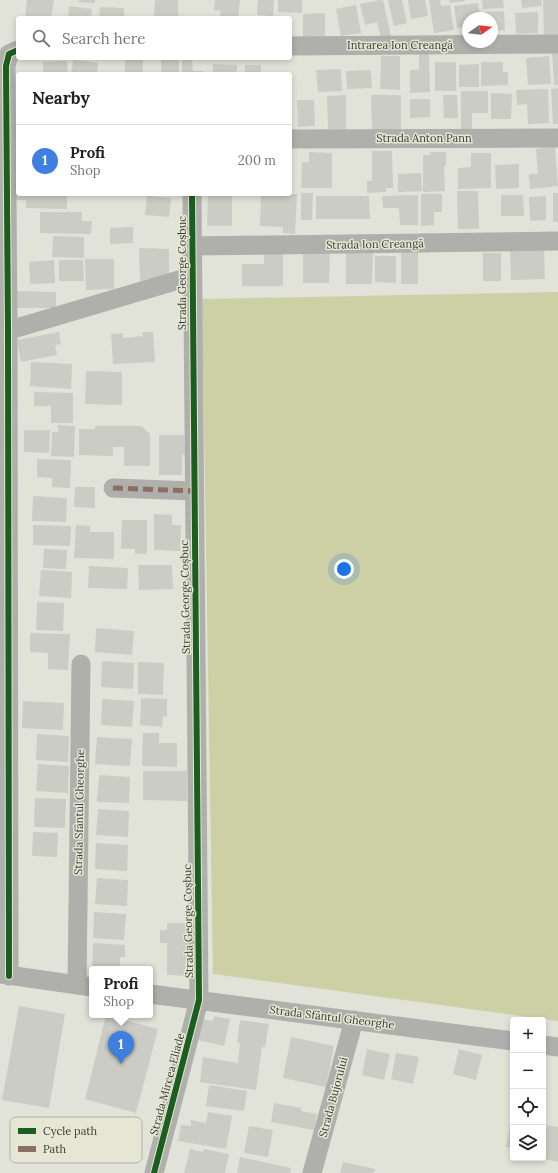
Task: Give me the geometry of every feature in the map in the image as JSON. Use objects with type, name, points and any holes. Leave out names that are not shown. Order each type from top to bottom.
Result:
[{"type":"street","name":"Intrarea Ion Creangă","points":[[292,46],[558,44]]},
{"type":"street","points":[[4,975],[4,332],[12,138],[6,66],[14,52]]},
{"type":"street","name":"Strada Anton Pann","points":[[292,139],[558,138]]},
{"type":"street","name":"Strada George Coșbuc","points":[[192,196],[199,1000]]},
{"type":"street","name":"Strada Ion Creangă","points":[[192,246],[558,241]]},
{"type":"street","points":[[4,332],[192,276]]},
{"type":"street","points":[[114,488],[194,491]]},
{"type":"street","name":"Strada Sfântul Gheorghe","points":[[4,975],[84,986],[81,664]]},
{"type":"street","name":"Strada Sfântul Gheorghe","points":[[153,994],[510,1041]]},
{"type":"street","name":"Strada Mircea Eliade","points":[[154,1173],[199,1000]]},
{"type":"street","name":"Strada Bujorului","points":[[312,1173],[354,1020]]},
{"type":"street","points":[[546,1045],[558,1047]]},
{"type":"green space","points":[[558,292],[558,1021],[546,1019],[546,1017],[529,1017],[213,974],[202,299]]},
{"type":"building","points":[[27,0],[54,0],[51,16],[25,16]]},
{"type":"building","points":[[79,0],[95,0],[95,3],[78,2]]},
{"type":"building","points":[[155,0],[178,0],[178,16],[154,16]]},
{"type":"building","points":[[215,0],[240,0],[238,16],[220,16],[221,11],[214,10]]},
{"type":"building","points":[[258,0],[274,0],[273,16],[257,15]]},
{"type":"building","points":[[278,0],[302,0],[302,13],[278,12]]},
{"type":"building","points":[[383,0],[391,36],[381,38],[377,22],[365,25],[360,4]]},
{"type":"building","points":[[388,0],[402,0],[407,23],[394,26]]},
{"type":"building","points":[[408,0],[425,0],[428,16],[411,19]]},
{"type":"building","points":[[429,0],[440,0],[441,6],[450,5],[454,30],[434,33]]},
{"type":"building","points":[[449,0],[465,0],[465,1],[450,3]]},
{"type":"building","points":[[482,0],[503,0],[504,8],[483,9]]},
{"type":"building","points":[[521,0],[541,0],[542,6],[522,8]]},
{"type":"building","points":[[543,0],[558,0],[558,36],[544,36]]},
{"type":"building","points":[[478,3],[479,12],[462,12],[462,28],[457,28],[454,6]]},
{"type":"building","points":[[356,5],[361,33],[341,36],[336,9]]},
{"type":"building","points":[[69,6],[92,9],[91,16],[68,16]]},
{"type":"building","points":[[100,7],[124,8],[124,16],[99,16]]},
{"type":"building","points":[[504,11],[505,30],[498,31],[498,12],[485,12]]},
{"type":"building","points":[[538,12],[538,33],[516,34],[515,13]]},
{"type":"building","points":[[325,13],[325,39],[303,39],[303,14]]},
{"type":"building","points":[[552,51],[558,51],[558,85],[554,85]]},
{"type":"building","points":[[419,54],[429,54],[430,92],[410,93],[410,70],[419,70]]},
{"type":"building","points":[[381,56],[400,56],[400,90],[380,89]]},
{"type":"building","points":[[549,56],[551,84],[528,85],[526,58]]},
{"type":"building","points":[[73,60],[98,63],[97,72],[71,72]]},
{"type":"building","points":[[125,60],[143,60],[143,72],[125,72]]},
{"type":"building","points":[[161,60],[179,60],[179,72],[161,72]]},
{"type":"building","points":[[182,60],[192,60],[193,71],[203,71],[203,72],[182,72]]},
{"type":"building","points":[[67,61],[68,72],[43,72],[43,62]]},
{"type":"building","points":[[435,62],[456,62],[456,91],[435,91]]},
{"type":"building","points":[[481,62],[503,62],[503,72],[508,72],[508,85],[481,86]]},
{"type":"building","points":[[213,64],[237,65],[237,72],[213,72]]},
{"type":"building","points":[[479,64],[479,87],[459,87],[459,65]]},
{"type":"building","points":[[245,65],[261,65],[261,72],[245,72]]},
{"type":"building","points":[[341,69],[342,91],[318,92],[316,70]]},
{"type":"building","points":[[371,70],[372,88],[347,89],[346,71]]},
{"type":"building","points":[[558,88],[558,124],[553,124],[551,89]]},
{"type":"building","points":[[548,89],[549,123],[528,124],[527,104],[517,105],[516,90]]},
{"type":"building","points":[[461,91],[488,91],[488,113],[472,113],[472,131],[461,131]]},
{"type":"building","points":[[491,93],[512,94],[511,119],[491,119]]},
{"type":"building","points":[[346,95],[346,129],[328,129],[327,96]]},
{"type":"building","points":[[371,95],[401,95],[401,130],[372,130]]},
{"type":"building","points":[[443,95],[457,95],[458,118],[444,118]]},
{"type":"building","points":[[410,99],[430,99],[430,117],[410,118]]},
{"type":"building","points":[[297,100],[314,100],[315,126],[298,127]]},
{"type":"building","points":[[555,147],[558,186],[530,189],[529,174],[538,174],[536,149]]},
{"type":"building","points":[[372,151],[392,151],[393,188],[386,188],[386,192],[367,193],[367,181],[372,181]]},
{"type":"building","points":[[309,152],[332,153],[332,188],[301,188],[302,162],[309,162]]},
{"type":"building","points":[[430,152],[446,152],[446,166],[444,166],[445,191],[423,192],[423,155],[430,155]]},
{"type":"building","points":[[471,153],[491,153],[491,188],[458,189],[458,168],[471,167]]},
{"type":"building","points":[[519,164],[519,188],[496,189],[495,165]]},
{"type":"building","points":[[421,173],[422,191],[398,192],[398,174]]},
{"type":"building","points":[[16,182],[16,196],[67,196],[67,209],[26,208],[26,200],[15,200]]},
{"type":"building","points":[[457,191],[478,191],[479,229],[458,229]]},
{"type":"building","points":[[301,193],[313,193],[312,220],[301,220]]},
{"type":"building","points":[[553,193],[558,193],[558,222],[553,222]]},
{"type":"building","points":[[292,194],[297,194],[295,234],[283,233],[283,227],[260,226],[261,196],[292,196]]},
{"type":"building","points":[[421,194],[442,194],[442,212],[434,212],[434,225],[421,226]]},
{"type":"building","points":[[418,195],[418,225],[400,225],[399,208],[383,208],[382,196]]},
{"type":"building","points":[[501,195],[523,195],[524,216],[501,216]]},
{"type":"building","points":[[147,196],[171,198],[169,217],[145,215]]},
{"type":"building","points":[[208,196],[232,196],[232,226],[207,226]]},
{"type":"building","points":[[316,196],[369,196],[370,219],[316,219]]},
{"type":"building","points":[[546,196],[546,220],[530,221],[529,197]]},
{"type":"building","points":[[40,212],[82,212],[82,221],[92,221],[91,234],[40,233]]},
{"type":"building","points":[[133,227],[133,243],[110,244],[110,228]]},
{"type":"building","points":[[53,236],[84,237],[84,258],[52,257]]},
{"type":"building","points":[[139,248],[169,249],[169,275],[140,281]]},
{"type":"building","points":[[401,248],[418,248],[418,284],[401,284]]},
{"type":"building","points":[[544,249],[545,279],[511,280],[510,250]]},
{"type":"building","points":[[264,250],[283,251],[283,286],[242,286],[242,264],[264,264]]},
{"type":"building","points":[[303,253],[330,253],[329,283],[303,283]]},
{"type":"building","points":[[346,253],[373,253],[372,284],[346,284]]},
{"type":"building","points":[[483,253],[501,253],[501,281],[483,281]]},
{"type":"building","points":[[375,256],[396,256],[396,283],[375,282]]},
{"type":"building","points":[[85,259],[114,259],[114,289],[86,290]]},
{"type":"building","points":[[54,260],[55,283],[30,284],[29,262]]},
{"type":"building","points":[[59,260],[83,260],[84,281],[59,281]]},
{"type":"building","points":[[17,291],[56,292],[56,308],[17,308]]},
{"type":"building","points":[[59,332],[61,344],[55,345],[57,355],[21,362],[17,340]]},
{"type":"building","points":[[142,332],[153,332],[155,362],[113,364],[111,334],[123,333],[123,338],[143,336]]},
{"type":"building","points":[[31,362],[72,364],[71,389],[30,386]]},
{"type":"building","points":[[86,371],[122,372],[122,405],[85,404]]},
{"type":"building","points":[[34,392],[73,393],[73,423],[51,423],[51,406],[34,406]]},
{"type":"building","points":[[58,425],[75,426],[74,457],[51,456],[52,432],[58,432]]},
{"type":"building","points":[[95,426],[141,426],[150,434],[150,466],[124,466],[124,447],[113,447],[113,456],[79,455],[79,429],[95,429]]},
{"type":"building","points":[[24,430],[50,430],[49,453],[24,452]]},
{"type":"building","points":[[159,435],[184,435],[185,455],[182,454],[182,475],[159,475]]},
{"type":"building","points":[[37,459],[71,460],[70,488],[52,487],[52,478],[37,477]]},
{"type":"building","points":[[75,487],[95,487],[95,508],[74,507]]},
{"type":"building","points":[[33,496],[67,498],[66,522],[32,521]]},
{"type":"building","points":[[154,514],[172,515],[172,525],[181,525],[180,551],[154,550]]},
{"type":"building","points":[[122,520],[147,520],[147,554],[135,554],[135,549],[121,549]]},
{"type":"building","points":[[33,525],[71,526],[70,546],[33,545]]},
{"type":"building","points":[[76,525],[90,526],[90,532],[114,532],[114,559],[74,558]]},
{"type":"building","points":[[44,549],[67,550],[66,569],[43,568]]},
{"type":"building","points":[[138,565],[172,565],[173,589],[139,590]]},
{"type":"building","points":[[89,566],[128,568],[127,589],[88,588]]},
{"type":"building","points":[[41,570],[72,572],[71,598],[39,596]]},
{"type":"building","points":[[37,602],[64,603],[63,631],[36,630]]},
{"type":"building","points":[[96,628],[134,631],[132,655],[95,652]]},
{"type":"building","points":[[30,633],[70,634],[68,670],[48,669],[48,653],[30,652]]},
{"type":"building","points":[[102,661],[134,663],[133,689],[101,687]]},
{"type":"building","points":[[138,662],[164,663],[163,695],[138,694]]},
{"type":"building","points":[[141,698],[167,699],[167,717],[163,716],[162,727],[140,725]]},
{"type":"building","points":[[102,699],[134,701],[132,727],[101,725]]},
{"type":"building","points":[[23,701],[64,703],[63,730],[22,728]]},
{"type":"building","points":[[143,733],[159,733],[159,743],[177,743],[177,767],[142,766]]},
{"type":"building","points":[[37,734],[69,736],[68,762],[36,760]]},
{"type":"building","points":[[97,737],[132,739],[130,766],[95,764]]},
{"type":"building","points":[[38,764],[69,766],[68,793],[36,791]]},
{"type":"building","points":[[143,771],[187,771],[187,801],[143,800]]},
{"type":"building","points":[[99,775],[130,777],[129,803],[97,802]]},
{"type":"building","points":[[35,798],[66,799],[65,828],[34,827]]},
{"type":"building","points":[[98,809],[129,811],[128,837],[96,835]]},
{"type":"building","points":[[33,832],[58,833],[57,857],[32,856]]},
{"type":"building","points":[[96,843],[128,845],[127,871],[95,869]]},
{"type":"building","points":[[97,878],[128,880],[127,906],[95,904]]},
{"type":"building","points":[[94,912],[126,914],[124,940],[93,938]]},
{"type":"building","points":[[167,923],[190,923],[189,976],[167,975],[167,943],[160,943],[160,930],[167,930]]},
{"type":"building","points":[[93,943],[125,945],[125,957],[120,957],[120,966],[92,966]]},
{"type":"building","points":[[19,1006],[65,1014],[49,1108],[2,1100]]},
{"type":"building","points":[[214,1016],[230,1019],[224,1046],[198,1040],[203,1019],[213,1021]]},
{"type":"building","points":[[105,1018],[117,1018],[158,1029],[136,1113],[85,1099]]},
{"type":"building","points":[[240,1020],[269,1024],[265,1047],[262,1047],[256,1090],[200,1082],[203,1057],[238,1063],[240,1043],[237,1043]]},
{"type":"building","points":[[291,1037],[334,1046],[326,1087],[283,1078]]},
{"type":"building","points":[[367,1049],[390,1054],[384,1080],[362,1075]]},
{"type":"building","points":[[459,1049],[482,1055],[476,1080],[453,1074]]},
{"type":"building","points":[[396,1053],[419,1057],[413,1084],[391,1079]]},
{"type":"building","points":[[209,1085],[247,1091],[244,1111],[206,1106]]},
{"type":"building","points":[[274,1103],[301,1108],[301,1111],[317,1114],[314,1130],[271,1122]]},
{"type":"building","points":[[208,1112],[232,1116],[226,1149],[178,1141],[181,1125],[191,1126],[191,1120],[206,1123]]},
{"type":"building","points":[[547,1125],[558,1127],[558,1162],[546,1160]]},
{"type":"building","points":[[249,1126],[273,1130],[268,1157],[244,1153]]},
{"type":"building","points":[[510,1126],[510,1148],[506,1147]]},
{"type":"building","points":[[190,1149],[203,1152],[204,1149],[229,1154],[225,1173],[184,1173]]},
{"type":"building","points":[[240,1157],[291,1168],[290,1173],[237,1173]]},
{"type":"building","points":[[343,1162],[375,1169],[374,1173],[340,1173]]},
{"type":"marked path","points":[[113,488],[194,491]]},
{"type":"cycle path","points":[[9,976],[6,66],[9,54],[16,51]]},
{"type":"cycle path","points":[[154,1173],[199,1000],[192,196]]},
{"type":"place","name":"Profi","points":[[121,1064]]}]
